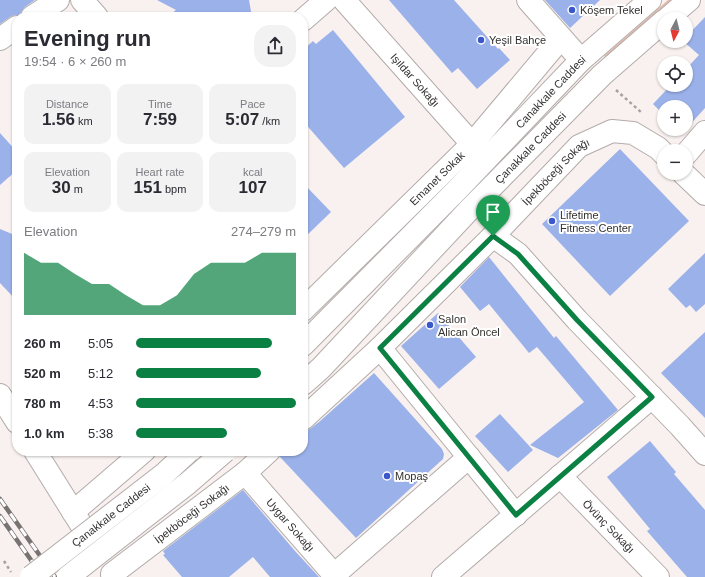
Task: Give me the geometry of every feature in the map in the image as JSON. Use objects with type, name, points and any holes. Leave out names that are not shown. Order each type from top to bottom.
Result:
[{"type":"street","points":[[40,12],[58,0]]},
{"type":"street","points":[[82,0],[93,12]]},
{"type":"street","points":[[308,16],[326,0]]},
{"type":"street","name":"Işıldar Sokağı","points":[[344,0],[478,152]]},
{"type":"street","points":[[528,0],[581,60]]},
{"type":"street","name":"Canakkale Caddesi","points":[[308,340],[457,190],[478,152],[650,0]]},
{"type":"street","points":[[675,12],[689,0]]},
{"type":"street","name":"Çanakkale Caddesi","points":[[308,380],[321,368],[468,211],[602,75],[657,27]]},
{"type":"street","points":[[0,39],[12,31]]},
{"type":"street","name":"Emanet Sokak","points":[[308,305],[478,152],[561,38]]},
{"type":"street","name":"İpekböceği Sokağı","points":[[308,414],[380,348],[493,236],[580,146],[612,131],[634,132],[657,147]]},
{"type":"street","points":[[693,146],[705,132]]},
{"type":"street","points":[[690,180],[705,194]]},
{"type":"street","points":[[493,236],[518,254],[577,320],[705,454]]},
{"type":"street","points":[[380,348],[516,515]]},
{"type":"street","points":[[0,395],[12,414]]},
{"type":"street","points":[[443,577],[652,397]]},
{"type":"street","points":[[38,456],[113,575]]},
{"type":"street","points":[[73,512],[138,456]]},
{"type":"street","name":"Çanakkale Caddesi","points":[[31,577],[163,475],[184,456]]},
{"type":"street","name":"Çanakkale Caddesi","points":[[68,577],[220,456]]},
{"type":"street","name":"İpekböceği Sokağı","points":[[113,575],[246,473],[264,456]]},
{"type":"street","points":[[335,576],[469,457]]},
{"type":"street","name":"Uygar Sokağı","points":[[246,473],[335,576]]},
{"type":"street","name":"Övünç Sokağı","points":[[560,476],[658,577]]},
{"type":"path","points":[[613,88],[643,114]]},
{"type":"path","points":[[4,561],[15,577]]},
{"type":"shaded area","points":[[668,0],[679,0],[665,12],[657,12],[657,19],[610,61],[604,56]]},
{"type":"building","points":[[0,0],[35,0],[25,7],[21,12],[12,12],[12,16],[0,24]]},
{"type":"building","points":[[157,0],[249,0],[251,12],[173,12],[176,10]]},
{"type":"building","points":[[389,0],[454,0],[498,49],[499,48],[510,60],[477,89],[458,68],[452,73]]},
{"type":"building","points":[[545,0],[600,0],[570,28]]},
{"type":"building","points":[[705,17],[705,108],[693,121],[693,100],[657,100],[657,108],[653,104],[664,92],[693,92],[693,61],[699,55],[691,48],[693,48],[693,30]]},
{"type":"building","points":[[333,30],[405,117],[344,168],[308,127],[308,46],[313,41],[316,44]]},
{"type":"building","points":[[0,133],[12,146],[12,174],[0,185]]},
{"type":"building","points":[[620,149],[689,221],[610,296],[542,224]]},
{"type":"building","points":[[308,188],[331,212],[308,234]]},
{"type":"building","points":[[0,229],[12,234],[12,296],[0,283]]},
{"type":"building","points":[[705,253],[705,304],[696,312],[690,305],[686,308],[668,289]]},
{"type":"building","points":[[489,257],[554,338],[556,336],[618,410],[558,458],[530,445],[584,402],[537,347],[529,353],[489,304],[480,311],[460,287]]},
{"type":"building","points":[[438,313],[476,357],[439,389],[401,346]]},
{"type":"building","points":[[705,332],[705,418],[661,373]]},
{"type":"building","points":[[374,373],[442,449],[444,454],[443,459],[356,538],[280,457],[308,456],[308,430]]},
{"type":"building","points":[[500,414],[533,450],[508,472],[475,436]]},
{"type":"building","points":[[650,441],[676,472],[674,474],[705,510],[705,577],[687,577],[647,531],[650,529],[607,477]]},
{"type":"building","points":[[243,490],[319,577],[270,577],[253,557],[229,577],[182,577],[163,555],[165,554],[163,551]]},
{"type":"railway","points":[[0,499],[55,577]]},
{"type":"railway","points":[[0,516],[43,577]]},
{"type":"place","name":"Köşem Tekel","points":[[572,10]]},
{"type":"place","name":"Yeşil Bahçe","points":[[481,40]]},
{"type":"place","name":"Lifetime Fitness Center","points":[[552,221]]},
{"type":"place","name":"Salon Alican Öncel","points":[[430,325]]},
{"type":"place","name":"Mopaş","points":[[387,476]]},
{"type":"route","points":[[493,236],[518,254],[577,320],[652,397],[516,515],[380,348],[493,236]]}]
